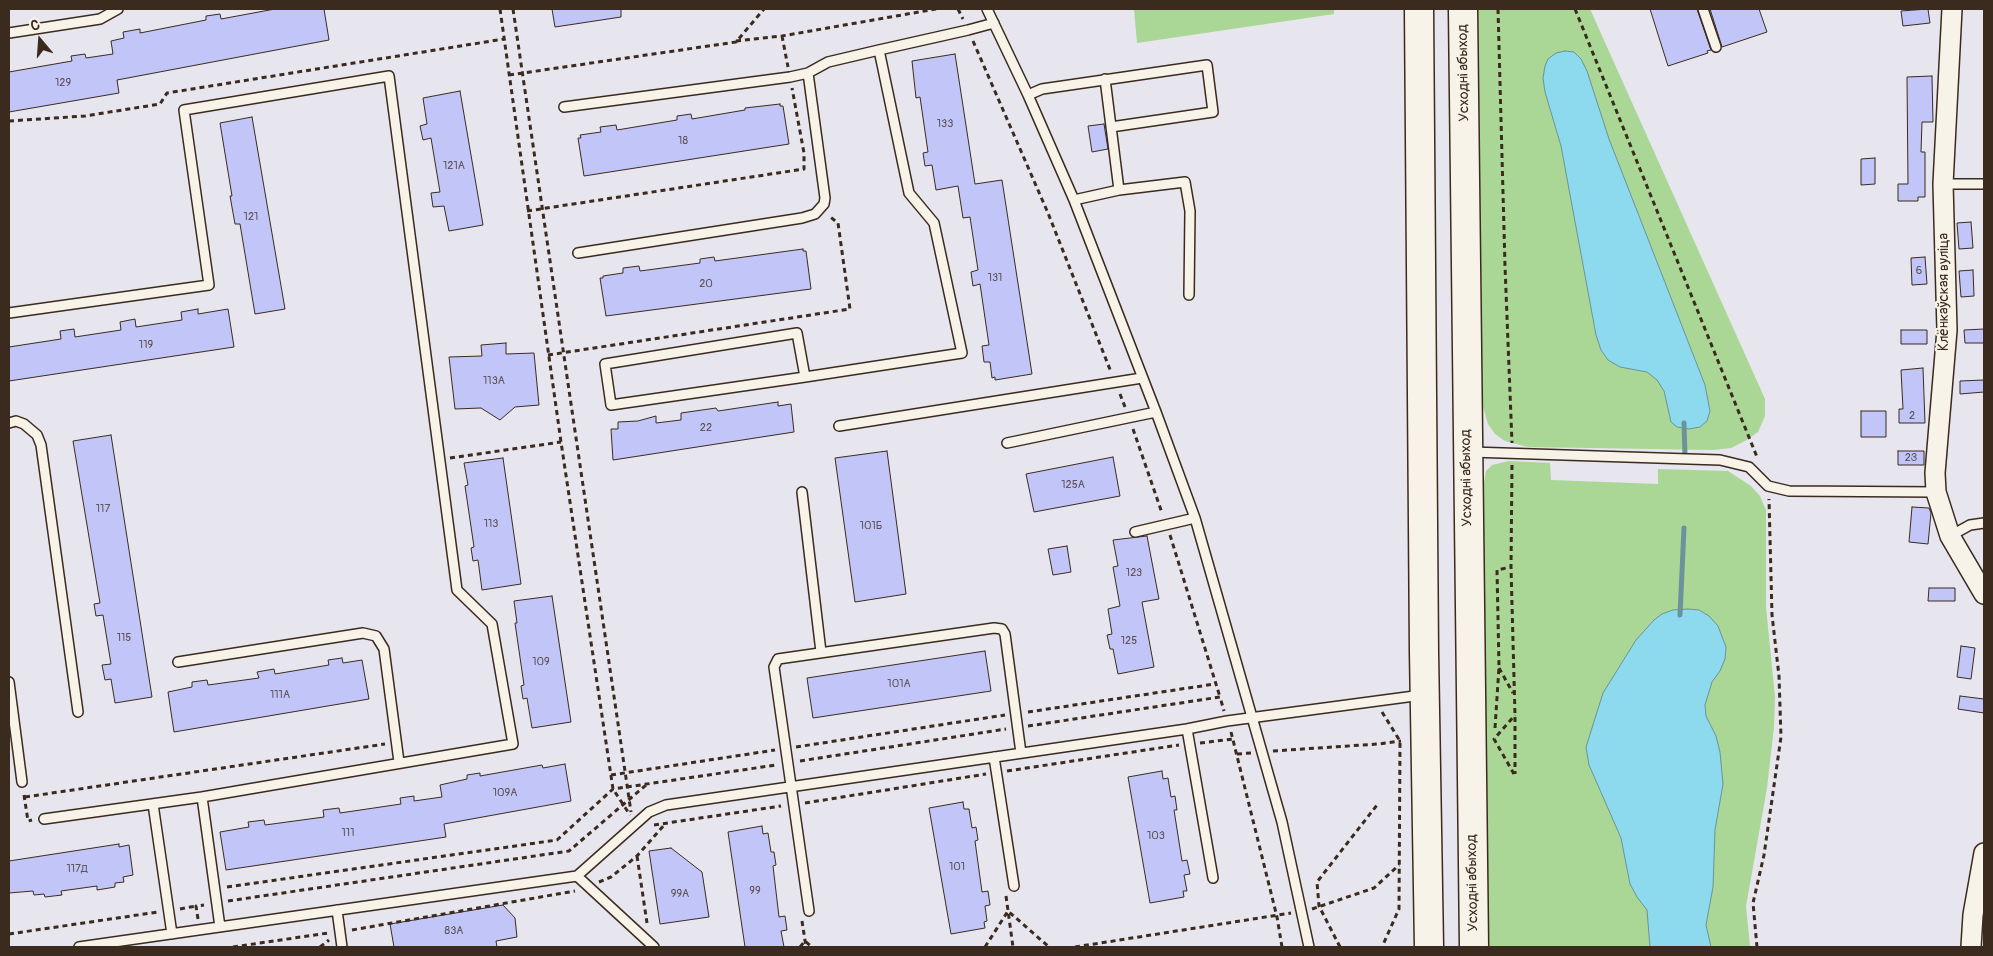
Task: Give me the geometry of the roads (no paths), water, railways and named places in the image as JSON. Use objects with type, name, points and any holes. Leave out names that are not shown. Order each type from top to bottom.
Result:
[{"type":"main road","points":[[1419,9],[1424,695],[1429,947]]},
{"type":"main road","name":"Усходні абыход","points":[[1463,9],[1474,947]]},
{"type":"street","name":"Клёнкаўская вуліца","points":[[1952,9],[1943,184],[1947,330],[1935,473],[1936,492],[1950,536],[1984,594]]},
{"type":"street","points":[[1971,947],[1973,915],[1984,853]]},
{"type":"lane","points":[[9,34],[100,19],[118,9]]},
{"type":"lane","points":[[987,9],[1028,95],[1074,200],[1195,518],[1282,822],[1309,947]]},
{"type":"lane","points":[[1703,9],[1716,47]]},
{"type":"lane","points":[[564,107],[790,77],[808,72],[828,62],[994,23]]},
{"type":"lane","points":[[805,377],[798,333],[605,364],[611,406],[805,377],[962,353],[934,223],[909,193],[879,50]]},
{"type":"lane","points":[[1028,95],[1042,89],[1207,65],[1213,112],[1111,127]]},
{"type":"lane","points":[[578,253],[802,218],[815,214],[824,204],[826,198],[808,72]]},
{"type":"lane","points":[[9,313],[209,285],[184,110],[389,76],[457,590],[492,624],[513,744],[202,797],[44,819]]},
{"type":"lane","points":[[1105,79],[1119,190]]},
{"type":"lane","points":[[1074,200],[1119,190],[1185,182],[1190,212],[1189,296]]},
{"type":"lane","points":[[1943,184],[1984,184]]},
{"type":"lane","points":[[839,426],[1142,378]]},
{"type":"lane","points":[[1007,442],[1156,412]]},
{"type":"lane","points":[[9,423],[16,421],[24,424],[37,435],[41,445],[78,712]]},
{"type":"lane","points":[[1467,452],[1720,460],[1749,467],[1768,486],[1789,491],[1936,492]]},
{"type":"lane","points":[[802,492],[821,652]]},
{"type":"lane","points":[[1135,532],[1166,523],[1195,518]]},
{"type":"lane","points":[[1950,536],[1970,525],[1984,523]]},
{"type":"lane","points":[[809,911],[785,748],[775,664],[781,658],[994,628],[1002,629],[1005,634],[1021,753]]},
{"type":"lane","points":[[178,662],[362,633],[376,636],[384,648],[399,762]]},
{"type":"lane","points":[[9,682],[22,782]]},
{"type":"lane","points":[[79,947],[577,876],[654,809],[666,806],[1187,729],[1252,717],[1424,695]]},
{"type":"lane","points":[[1187,729],[1213,878]]},
{"type":"lane","points":[[994,757],[1014,886]]},
{"type":"lane","points":[[202,797],[220,926]]},
{"type":"lane","points":[[153,804],[172,934]]},
{"type":"lane","points":[[577,876],[652,945]]},
{"type":"lane","points":[[337,910],[342,947]]},
{"type":"water","points":[[1574,52],[1581,59],[1587,71],[1609,139],[1705,385],[1710,411],[1707,421],[1700,427],[1689,429],[1677,427],[1671,422],[1664,391],[1657,380],[1647,372],[1620,367],[1608,360],[1601,350],[1596,335],[1561,146],[1545,92],[1543,78],[1548,59],[1556,53]]},
{"type":"water","points":[[1673,610],[1699,610],[1709,616],[1718,626],[1726,647],[1725,659],[1720,671],[1712,682],[1705,705],[1706,716],[1716,736],[1720,752],[1723,784],[1715,830],[1713,887],[1706,925],[1711,947],[1650,947],[1647,910],[1630,884],[1621,838],[1589,765],[1586,747],[1603,693],[1636,640],[1662,614]]},
{"type":"waterway","points":[[1684,423],[1685,456]]},
{"type":"waterway","points":[[1680,615],[1684,528]]}]
